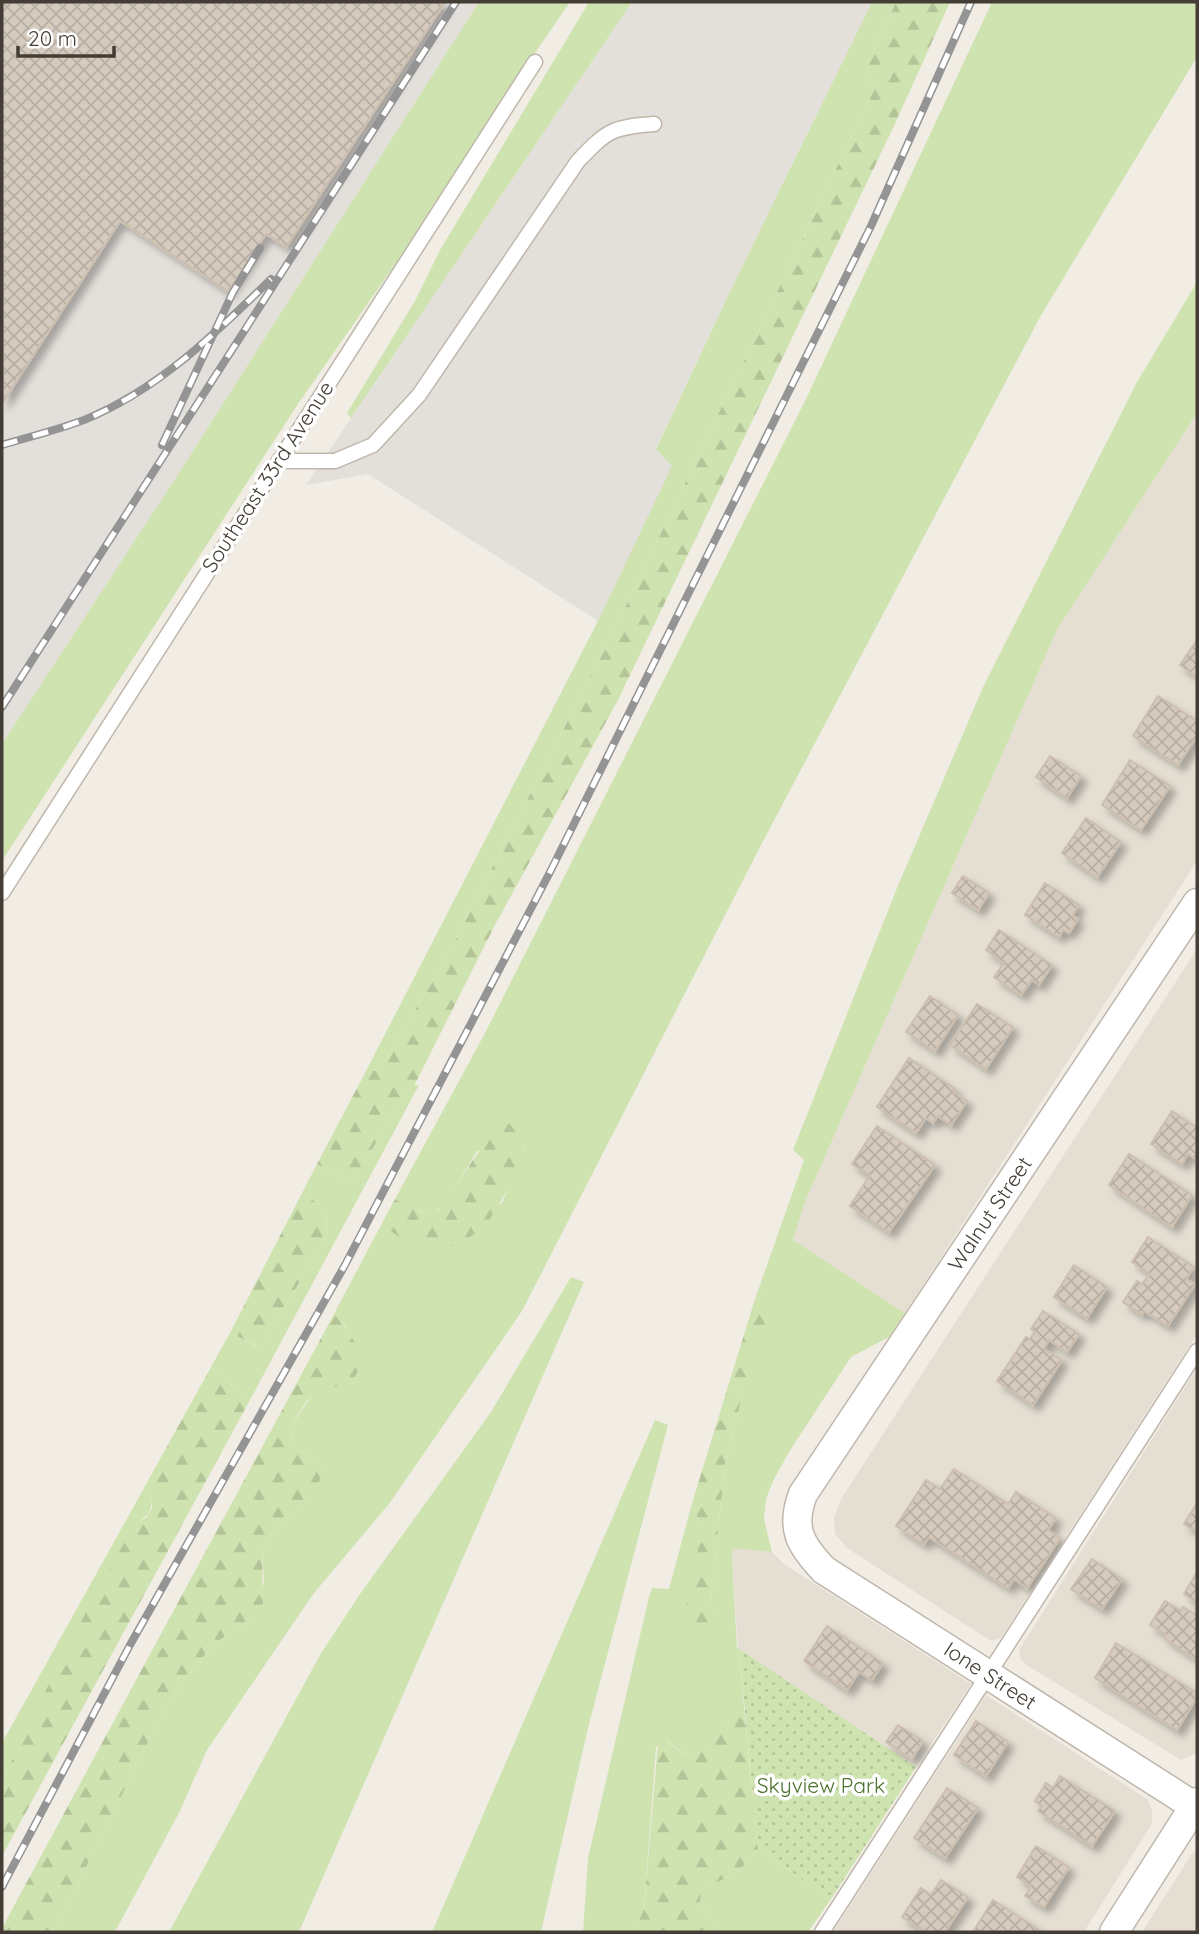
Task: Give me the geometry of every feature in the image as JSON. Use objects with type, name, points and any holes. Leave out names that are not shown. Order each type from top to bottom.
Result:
[{"type":"street","name":"Walnut Street","points":[[797,1530],[797,1511],[803,1494],[1197,903]]},
{"type":"street","name":"Ione Street","points":[[797,1530],[806,1551],[824,1570],[1196,1805]]},
{"type":"street","points":[[1114,1932],[1196,1805]]},
{"type":"lane","name":"Southeast 33rd Avenue","points":[[2,893],[535,62]]},
{"type":"lane","points":[[279,461],[335,461],[373,445],[419,395],[578,161],[604,134],[623,127],[654,124]]},
{"type":"lane","points":[[822,1932],[1197,1351]]},
{"type":"shaded area","points":[[2,2],[479,2],[175,479],[2,744]]},
{"type":"shaded area","points":[[632,2],[872,2],[656,448],[673,466],[598,621],[368,474],[306,485]]},
{"type":"shaded area","points":[[1197,413],[1197,861],[905,1313],[793,1240],[805,1202],[1057,630]]},
{"type":"shaded area","points":[[1197,949],[1197,1334],[1001,1638],[991,1641],[847,1548],[835,1534],[834,1518],[841,1499]]},
{"type":"shaded area","points":[[1197,1368],[1197,1753],[1181,1760],[1025,1664],[1021,1660],[1019,1650]]},
{"type":"shaded area","points":[[733,1547],[772,1552],[784,1564],[971,1684],[916,1767],[738,1649]]},
{"type":"shaded area","points":[[986,1695],[1147,1799],[1152,1809],[1152,1824],[1084,1932],[833,1932]]},
{"type":"shaded area","points":[[1197,1848],[1197,1932],[1142,1932],[1193,1852]]},
{"type":"green space","points":[[479,2],[570,2],[398,260],[296,407],[2,861],[2,744],[175,479]]},
{"type":"green space","points":[[589,2],[632,2],[351,418],[347,413],[415,301],[440,250]]},
{"type":"green space","points":[[872,2],[896,2],[866,67],[874,90],[614,631],[441,967],[387,1057],[375,1071],[366,1071],[598,621],[672,466],[656,449]]},
{"type":"green space","points":[[896,2],[950,2],[894,126],[618,700],[495,925],[414,1086],[411,1086],[352,1182],[317,1164],[366,1071],[375,1071],[387,1057],[441,967],[614,631],[874,90],[866,67]]},
{"type":"green space","points":[[992,2],[1197,2],[1197,57],[1040,317],[759,849],[522,1311],[389,1504],[314,1593],[207,1750],[179,1813],[115,1932],[54,1932],[152,1734],[184,1679],[215,1643],[256,1616],[264,1582],[262,1551],[275,1526],[309,1501],[322,1472],[320,1466],[294,1446],[291,1426],[313,1394],[327,1386],[347,1328],[334,1314],[381,1225],[418,1247],[502,1203],[524,1147],[477,1151],[445,1204],[434,1213],[411,1209],[395,1199],[485,1033],[806,399]]},
{"type":"green space","points":[[1197,282],[1197,413],[1057,630],[805,1202],[793,1240],[905,1313],[889,1337],[851,1357],[789,1452],[766,1499],[764,1519],[772,1552],[733,1548],[737,1648],[743,1696],[712,1744],[704,1751],[685,1753],[667,1741],[656,1747],[644,1909],[634,1932],[583,1932],[588,1858],[649,1597],[652,1588],[669,1589],[692,1503],[700,1525],[714,1623],[711,1598],[725,1464],[744,1389],[763,1294],[755,1299],[804,1160],[793,1150],[897,888],[984,685],[1137,382]]},
{"type":"green space","points":[[419,1085],[250,1400],[211,1367],[230,1333],[258,1347],[265,1342],[326,1236],[327,1219],[324,1210],[302,1193],[317,1164],[352,1182],[411,1086]]},
{"type":"green space","points":[[508,1123],[520,1134],[522,1152],[515,1174],[484,1226],[454,1245],[428,1250],[407,1242],[381,1225],[395,1199],[421,1211],[438,1211],[478,1153]]},
{"type":"green space","points":[[302,1193],[324,1210],[327,1219],[326,1236],[265,1342],[259,1347],[230,1333]]},
{"type":"green space","points":[[571,1277],[584,1282],[299,1932],[169,1932],[320,1655],[360,1594],[491,1412]]},
{"type":"green space","points":[[763,1294],[774,1299],[744,1389],[725,1464],[711,1598],[713,1635],[702,1637],[691,1625],[687,1604],[701,1535],[692,1503],[755,1299]]},
{"type":"green space","points":[[334,1314],[345,1326],[358,1350],[359,1367],[355,1377],[343,1387],[324,1389],[311,1397],[291,1426],[294,1446],[320,1466],[322,1472],[309,1501],[275,1526],[262,1551],[263,1603],[256,1616],[215,1643],[184,1679],[152,1734],[54,1932],[2,1932],[2,1928]]},
{"type":"green space","points":[[211,1367],[250,1400],[2,1856],[2,1781],[64,1653],[120,1550],[137,1523],[146,1518],[152,1508],[152,1498],[144,1488]]},
{"type":"green space","points":[[655,1420],[668,1425],[589,1724],[541,1932],[432,1932]]},
{"type":"green space","points":[[144,1488],[152,1498],[150,1510],[137,1523],[2,1781],[2,1743]]},
{"type":"green space","name":"Skyview Park","points":[[739,1649],[916,1767],[831,1899],[758,1849]]},
{"type":"green space","points":[[743,1696],[758,1849],[740,1870],[701,1889],[700,1904],[721,1932],[634,1932],[644,1909],[658,1742],[663,1739],[687,1754],[697,1754],[713,1742]]},
{"type":"green space","points":[[758,1849],[831,1899],[808,1932],[721,1932],[700,1904],[701,1889],[740,1870]]},
{"type":"building","points":[[2,2],[445,2],[286,247],[266,234],[228,291],[120,221],[3,402]]},
{"type":"building","points":[[1197,640],[1197,677],[1180,665]]},
{"type":"building","points":[[1158,696],[1197,721],[1197,736],[1178,765],[1133,736]]},
{"type":"building","points":[[1050,756],[1081,776],[1067,798],[1036,777]]},
{"type":"building","points":[[1130,760],[1170,786],[1141,830],[1102,805]]},
{"type":"building","points":[[1086,818],[1121,842],[1097,877],[1062,853]]},
{"type":"building","points":[[963,876],[989,893],[978,910],[952,893]]},
{"type":"building","points":[[1045,883],[1079,905],[1072,916],[1078,919],[1069,933],[1063,930],[1059,937],[1025,915]]},
{"type":"building","points":[[999,930],[1052,965],[1039,985],[1032,980],[1021,995],[994,977],[1004,963],[986,950]]},
{"type":"building","points":[[930,996],[958,1015],[935,1051],[906,1032]]},
{"type":"building","points":[[977,1004],[1013,1027],[986,1069],[950,1045]]},
{"type":"building","points":[[909,1058],[955,1089],[953,1092],[967,1101],[951,1125],[938,1116],[933,1123],[926,1118],[916,1133],[877,1107]]},
{"type":"building","points":[[1172,1111],[1197,1128],[1197,1160],[1188,1154],[1182,1164],[1151,1144]]},
{"type":"building","points":[[877,1126],[935,1165],[889,1232],[850,1206],[870,1175],[852,1164]]},
{"type":"building","points":[[1129,1154],[1192,1195],[1172,1227],[1109,1185]]},
{"type":"building","points":[[1148,1237],[1194,1267],[1186,1279],[1195,1284],[1168,1326],[1144,1311],[1142,1315],[1123,1302],[1137,1281],[1142,1284],[1150,1274],[1132,1262]]},
{"type":"building","points":[[1074,1265],[1107,1287],[1087,1318],[1054,1297]]},
{"type":"building","points":[[1043,1311],[1079,1334],[1067,1352],[1049,1340],[1044,1349],[1062,1360],[1033,1405],[997,1381],[1026,1337],[1030,1339],[1035,1331],[1031,1329]]},
{"type":"building","points":[[954,1469],[1008,1504],[1016,1492],[1056,1518],[1048,1530],[1060,1538],[1027,1588],[1014,1579],[1008,1588],[929,1537],[924,1544],[896,1526],[926,1480],[940,1489]]},
{"type":"building","points":[[1197,1503],[1197,1532],[1184,1524]]},
{"type":"building","points":[[1092,1559],[1122,1579],[1102,1609],[1071,1589]]},
{"type":"building","points":[[1197,1572],[1197,1603],[1184,1594]]},
{"type":"building","points":[[1165,1601],[1181,1611],[1183,1607],[1197,1616],[1197,1660],[1150,1625]]},
{"type":"building","points":[[827,1626],[883,1663],[872,1680],[859,1672],[847,1690],[804,1661]]},
{"type":"building","points":[[1116,1643],[1197,1693],[1177,1730],[1095,1678]]},
{"type":"building","points":[[976,1721],[1008,1742],[986,1776],[954,1755]]},
{"type":"building","points":[[898,1725],[923,1741],[912,1759],[886,1742]]},
{"type":"building","points":[[1060,1776],[1115,1811],[1092,1846],[1038,1811],[1042,1806],[1035,1801],[1046,1783],[1053,1788]]},
{"type":"building","points":[[947,1788],[978,1808],[945,1858],[914,1838]]},
{"type":"building","points":[[1036,1846],[1069,1867],[1044,1907],[1025,1896],[1031,1886],[1017,1877]]},
{"type":"building","points":[[941,1880],[968,1897],[945,1932],[926,1932],[902,1917],[921,1888],[931,1895]]},
{"type":"building","points":[[993,1900],[1038,1929],[1036,1932],[973,1932]]},
{"type":"railway","points":[[2,707],[456,2]]},
{"type":"railway","points":[[2,1887],[130,1645],[345,1265],[549,874],[871,226],[971,2]]},
{"type":"railway","points":[[162,445],[233,292],[260,248]]},
{"type":"railway","points":[[2,445],[84,420],[137,393],[207,340],[271,279]]}]
